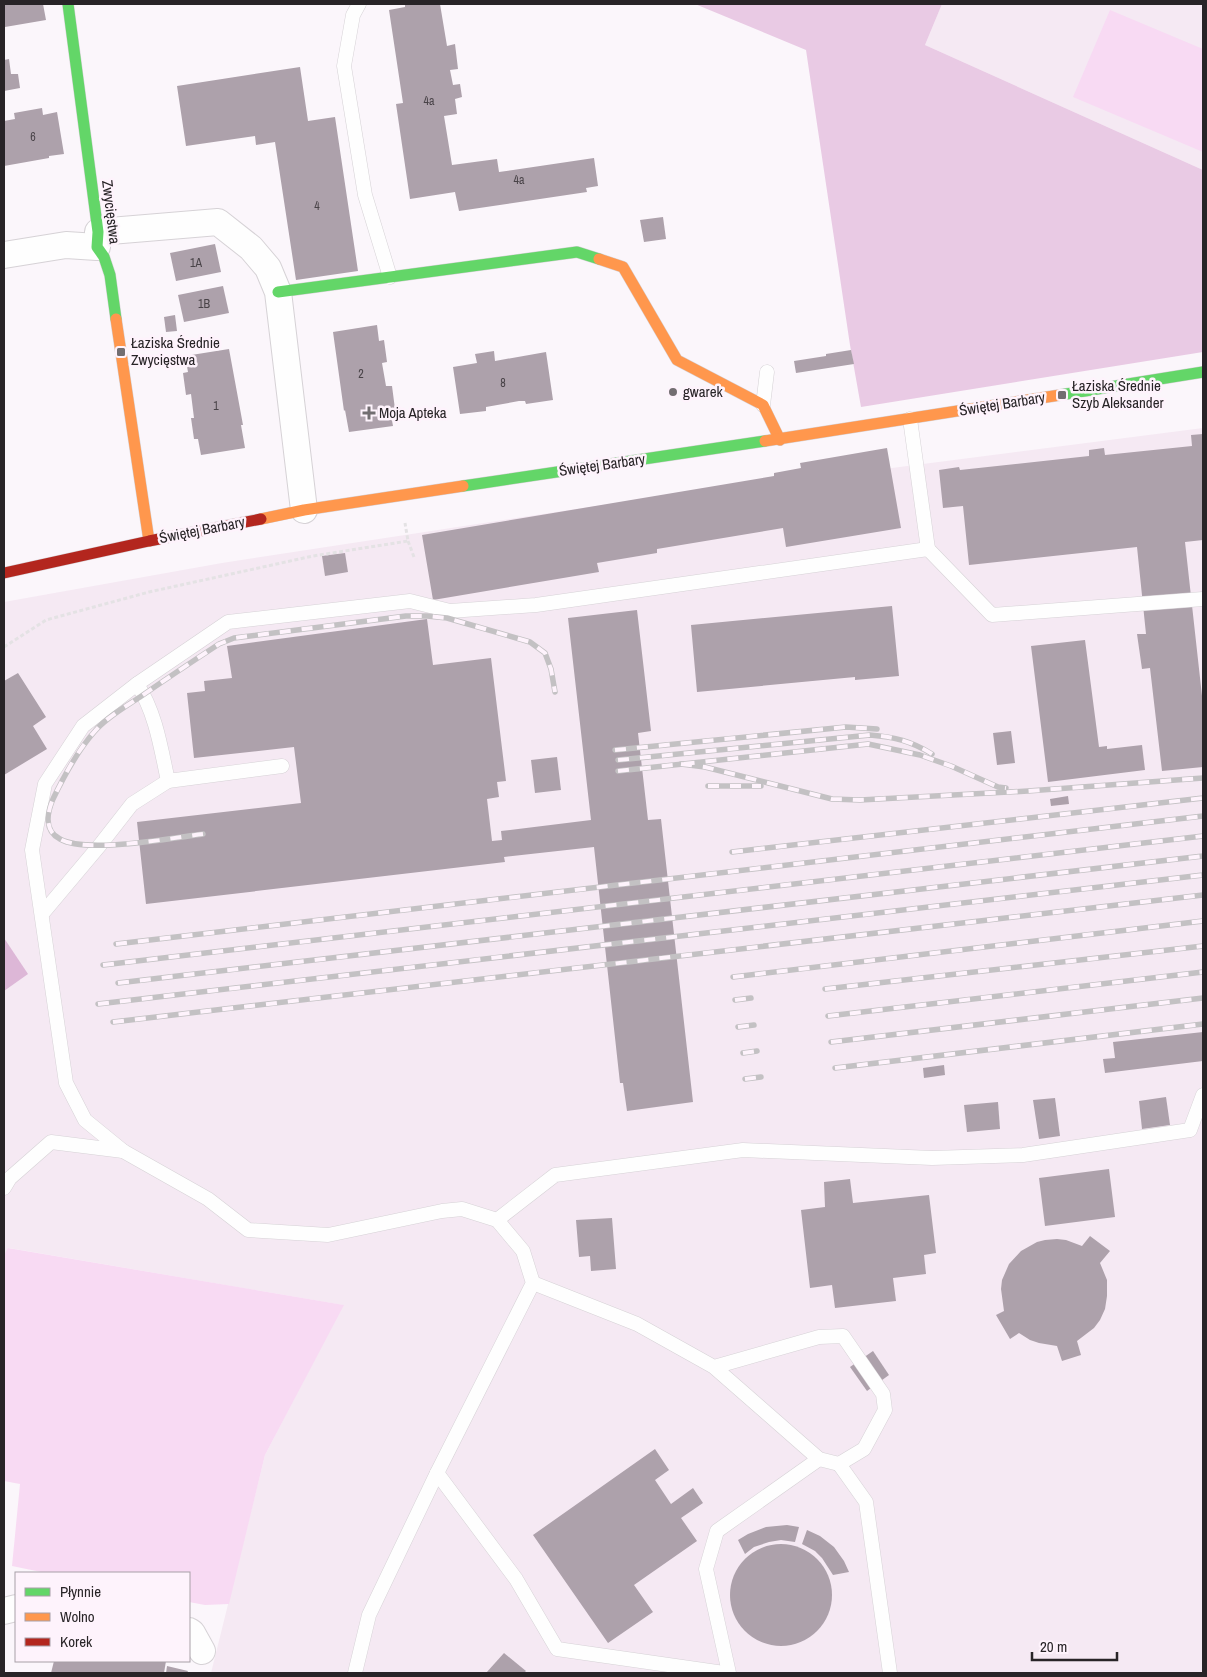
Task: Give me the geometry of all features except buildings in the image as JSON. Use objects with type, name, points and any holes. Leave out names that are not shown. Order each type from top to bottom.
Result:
[{"type":"street","name":"Zwycięstwa","points":[[68,4],[98,240],[110,275],[149,541]]},
{"type":"street","points":[[4,255],[218,222],[251,248],[268,268],[278,292],[304,510]]},
{"type":"street","points":[[278,292],[577,252],[623,267],[678,360],[763,405],[780,440]]},
{"type":"street","name":"Świętej Barbary","points":[[4,574],[149,541],[304,510],[780,440],[1203,372]]},
{"type":"lane","points":[[359,4],[352,15],[344,66],[365,195],[390,277]]},
{"type":"lane","points":[[763,405],[767,372]]},
{"type":"lane","points":[[910,419],[928,549],[992,615],[1203,599]]},
{"type":"lane","points":[[355,1673],[369,1615],[437,1473],[533,1283],[523,1251],[497,1220],[462,1208],[328,1235],[248,1230],[208,1199],[124,1151],[84,1120],[66,1083],[32,850],[45,784],[83,726],[137,684],[228,622],[410,602],[450,611],[536,605],[928,549]]},
{"type":"lane","points":[[137,684],[143,694],[157,732],[168,782]]},
{"type":"lane","points":[[42,914],[132,804],[168,782],[282,766]]},
{"type":"lane","points":[[497,1220],[555,1175],[742,1150],[932,1158],[1023,1155],[1190,1130],[1203,1096]]},
{"type":"lane","points":[[4,1188],[10,1178],[51,1142],[124,1151]]},
{"type":"lane","points":[[533,1283],[637,1324],[714,1367],[819,1459],[839,1464],[866,1502],[890,1673]]},
{"type":"lane","points":[[714,1367],[819,1337],[843,1336],[884,1394],[885,1410],[864,1449],[839,1464]]},
{"type":"lane","points":[[728,1673],[706,1569],[717,1531],[819,1459]]},
{"type":"lane","points":[[437,1473],[516,1579],[557,1649],[724,1673]]},
{"type":"path","points":[[399,495],[408,541],[414,557]]},
{"type":"path","points":[[4,647],[46,620],[148,592],[313,556],[408,541]]},
{"type":"shaded area","points":[[695,4],[942,4],[925,45],[1203,170],[1203,352],[861,407],[806,50]]},
{"type":"shaded area","points":[[942,4],[1203,4],[1203,170],[925,45]]},
{"type":"shaded area","points":[[1110,10],[1203,49],[1203,152],[1073,97]]},
{"type":"shaded area","points":[[1203,428],[1203,1673],[211,1673],[265,1455],[343,1305],[9,1248],[4,1255],[4,602],[222,563],[589,507]]},
{"type":"shaded area","points":[[4,938],[28,974],[4,991]]},
{"type":"shaded area","points":[[8,1248],[344,1305],[265,1455],[229,1604],[205,1605],[190,1602],[190,1572],[41,1572],[12,1566],[20,1484],[4,1481],[4,1255]]},
{"type":"railway","points":[[203,834],[129,844],[89,845],[72,843],[55,836],[49,827],[48,816],[53,799],[71,764],[88,739],[100,726],[116,713],[219,644],[234,638],[406,616],[447,618],[530,642],[545,653],[551,669],[555,692]]},
{"type":"railway","points":[[615,750],[846,727],[877,729]]},
{"type":"railway","points":[[618,760],[870,735],[902,740],[932,754]]},
{"type":"railway","points":[[618,771],[868,744],[920,755],[951,766],[998,787],[1006,788]]},
{"type":"railway","points":[[681,764],[705,767],[832,799],[860,800],[1028,791],[1203,778]]},
{"type":"railway","points":[[708,786],[761,786]]},
{"type":"railway","points":[[732,852],[1203,798]]},
{"type":"railway","points":[[116,944],[1203,816]]},
{"type":"railway","points":[[103,965],[1203,836]]},
{"type":"railway","points":[[118,983],[1203,856]]},
{"type":"railway","points":[[98,1004],[1203,875]]},
{"type":"railway","points":[[113,1022],[1203,895]]},
{"type":"railway","points":[[733,977],[1203,921]]},
{"type":"railway","points":[[825,989],[1203,946]]},
{"type":"railway","points":[[828,1016],[1203,972]]},
{"type":"railway","points":[[735,1000],[751,998]]},
{"type":"railway","points":[[831,1042],[1203,998]]},
{"type":"railway","points":[[835,1068],[1203,1024]]},
{"type":"railway","points":[[738,1027],[754,1025]]},
{"type":"railway","points":[[743,1053],[757,1051]]},
{"type":"railway","points":[[745,1079],[761,1077]]},
{"type":"traffic: fast","points":[[68,4],[98,232],[97,247],[104,257],[110,275],[116,319]]},
{"type":"traffic: fast","points":[[278,292],[577,252],[599,259]]},
{"type":"traffic: fast","points":[[1060,395],[1203,372]]},
{"type":"traffic: fast","points":[[463,486],[765,441]]},
{"type":"traffic: slow","points":[[599,259],[623,267],[677,360],[763,405],[780,440]]},
{"type":"traffic: slow","points":[[116,319],[149,541]]},
{"type":"traffic: slow","points":[[765,441],[1060,395]]},
{"type":"traffic: slow","points":[[261,519],[304,510],[463,486]]},
{"type":"traffic: jam","points":[[4,573],[149,541],[261,519]]},
{"type":"place","name":"Łaziska Średnie Zwycięstwa","points":[[121,352]]},
{"type":"place","name":"gwarek","points":[[673,392]]},
{"type":"place","name":"Łaziska Średnie Szyb Aleksander","points":[[1062,395]]},
{"type":"place","name":"Moja Apteka","points":[[369,413]]}]
